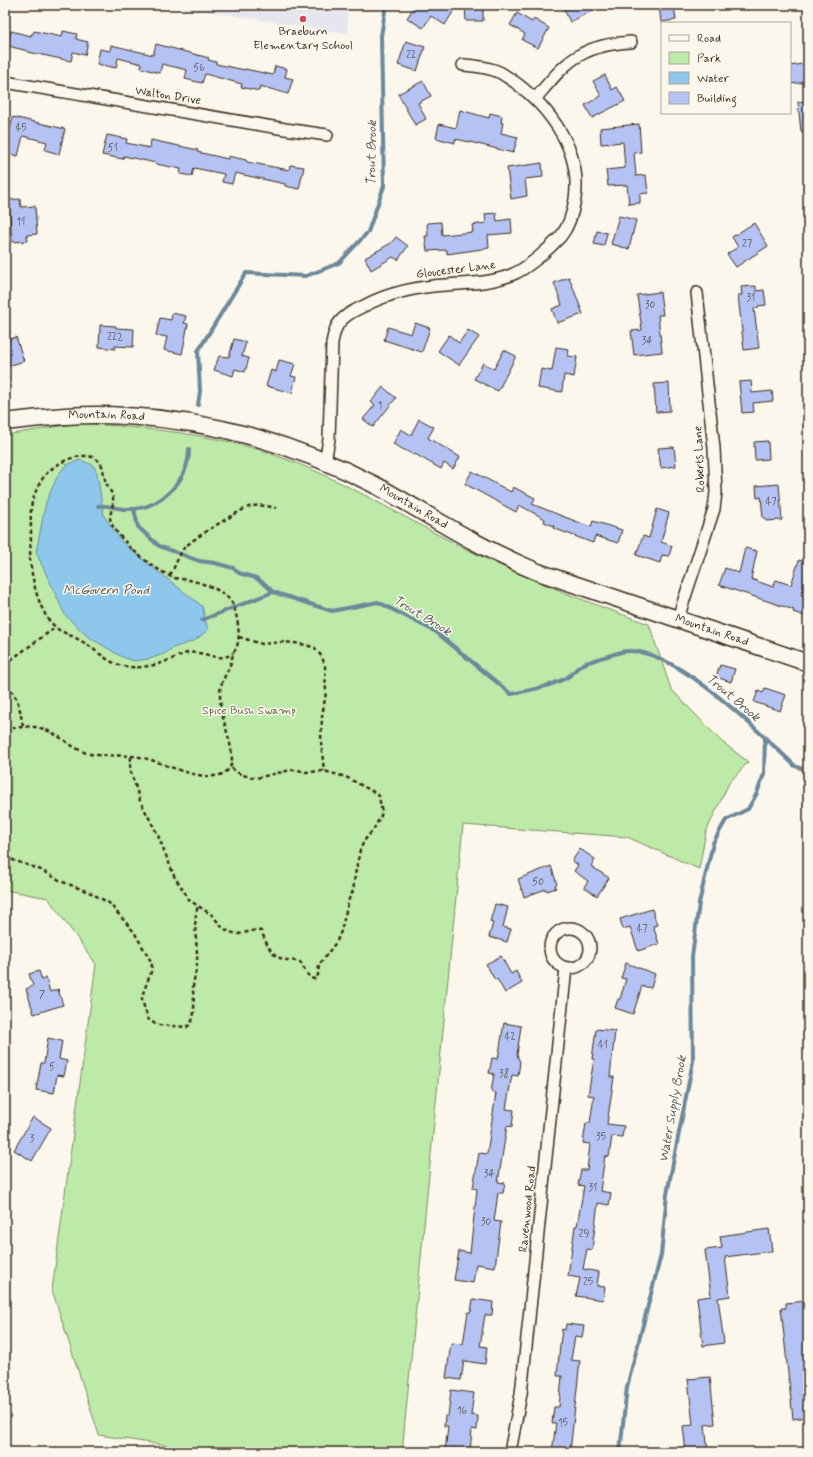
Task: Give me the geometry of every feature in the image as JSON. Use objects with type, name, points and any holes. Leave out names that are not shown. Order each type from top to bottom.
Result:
[{"type":"main road","name":"Mountain Road","points":[[5,422],[84,415],[126,416],[174,421],[246,435],[286,447],[325,462],[375,485],[508,560],[538,572],[808,663]]},
{"type":"street","points":[[535,99],[558,73],[579,55],[594,48],[631,42]]},
{"type":"street","name":"Gloucester Lane","points":[[325,462],[330,439],[332,343],[336,328],[343,319],[353,311],[378,298],[402,291],[432,286],[490,281],[512,275],[530,264],[561,235],[573,213],[576,192],[574,169],[568,147],[558,127],[535,99],[500,73],[484,67],[462,65]]},
{"type":"street","name":"Walton Drive","points":[[5,82],[327,135]]},
{"type":"street","name":"Roberts Lane","points":[[678,618],[714,509],[716,492],[714,448],[697,293]]},
{"type":"street","name":"Ravenwood Road","points":[[510,1452],[521,1394],[566,968]]},
{"type":"path","points":[[5,730],[23,726],[48,730],[73,747],[85,752],[100,755],[145,758],[187,773],[210,776],[227,772],[231,767],[231,750],[222,715],[220,692],[221,683],[229,668],[239,637],[233,602],[212,588],[194,581],[174,578],[151,564],[128,546],[110,521],[113,500],[105,480],[102,465],[91,457],[84,456],[72,458],[47,472],[40,483],[32,502],[30,558],[38,596],[50,622],[109,660],[126,666],[155,665],[178,656],[197,652],[222,658],[233,653]]},
{"type":"path","points":[[170,575],[184,549],[191,541],[250,506],[267,506],[276,508]]},
{"type":"path","points":[[5,664],[56,627]]},
{"type":"path","points":[[239,637],[262,644],[283,642],[306,645],[315,648],[322,657],[325,666],[326,692],[322,717],[321,741],[324,771]]},
{"type":"path","points":[[5,685],[10,688],[19,702],[23,726]]},
{"type":"path","points":[[131,757],[130,769],[140,801],[157,833],[175,878],[189,900],[212,915],[222,927],[229,932],[239,934],[256,930],[261,931],[267,945],[277,956],[300,962],[313,980],[317,978],[321,961],[337,941],[349,899],[353,891],[360,850],[364,841],[379,822],[382,813],[380,802],[376,794],[346,777],[324,771],[305,772],[291,770],[256,778],[242,775],[231,767]]},
{"type":"path","points":[[5,857],[41,870],[63,882],[104,900],[131,927],[152,966],[143,992],[142,1000],[148,1019],[157,1025],[187,1027],[190,1025],[192,1020],[194,1005],[193,988],[196,965],[195,922],[198,906]]},
{"type":"shaded area","name":"Braeburn Elementary School","points":[[168,5],[347,5],[348,34]]},
{"type":"green space","name":"Spice Bush Swamp","points":[[79,423],[154,430],[227,441],[298,463],[342,483],[448,540],[497,564],[572,596],[649,624],[671,689],[721,741],[748,762],[729,783],[706,832],[699,869],[627,837],[463,825],[402,1452],[208,1452],[99,1435],[52,1290],[96,964],[48,898],[5,890],[5,435]]},
{"type":"water","name":"McGovern Pond","points":[[80,460],[93,465],[97,473],[104,516],[122,542],[202,606],[208,630],[194,641],[173,648],[164,654],[149,659],[134,661],[122,657],[87,636],[65,615],[36,552],[46,502],[58,475],[66,465]]},
{"type":"building","points":[[414,5],[457,5],[445,25],[431,16],[423,28],[407,18],[415,6]]},
{"type":"building","points":[[465,5],[483,5],[483,21],[466,21]]},
{"type":"building","points":[[562,5],[604,5],[570,22]]},
{"type":"building","points":[[659,5],[674,5],[676,20],[661,22]]},
{"type":"building","points":[[517,13],[532,22],[534,19],[549,28],[538,48],[522,40],[525,34],[510,25]]},
{"type":"building","points":[[11,31],[31,36],[34,31],[62,37],[63,31],[77,34],[76,39],[88,42],[85,55],[73,52],[71,61],[28,52],[8,46]]},
{"type":"building","points":[[406,41],[425,47],[417,71],[398,65]]},
{"type":"building","points":[[156,44],[209,58],[208,60],[216,62],[216,64],[245,70],[273,75],[275,66],[287,69],[285,77],[293,79],[288,94],[260,86],[259,91],[241,87],[242,84],[205,74],[202,83],[185,79],[187,70],[162,64],[160,73],[141,68],[142,64],[118,58],[116,68],[97,64],[100,49],[110,51],[111,45],[153,55]]},
{"type":"building","points":[[808,63],[808,82],[791,84],[791,66]]},
{"type":"building","points":[[605,75],[612,90],[617,87],[625,101],[592,118],[585,105],[601,96],[593,81]]},
{"type":"building","points":[[423,81],[431,96],[418,103],[426,119],[415,125],[398,94]]},
{"type":"building","points":[[808,101],[808,131],[801,132],[798,102]]},
{"type":"building","points":[[460,110],[489,118],[490,113],[502,116],[501,123],[503,123],[501,133],[518,137],[513,153],[455,139],[455,143],[436,138],[439,124],[456,128]]},
{"type":"building","points":[[13,117],[65,129],[59,154],[45,150],[47,142],[23,136],[18,156],[5,153],[5,140],[7,141]]},
{"type":"building","points":[[639,124],[641,152],[634,153],[636,176],[646,175],[648,193],[640,194],[640,203],[629,204],[627,185],[608,186],[606,170],[625,168],[623,142],[601,144],[600,128]]},
{"type":"building","points":[[107,135],[127,139],[126,143],[150,148],[151,140],[198,150],[197,152],[228,159],[228,156],[246,160],[247,162],[289,170],[290,165],[304,167],[299,189],[285,186],[285,184],[235,173],[232,184],[222,182],[224,174],[194,168],[192,176],[180,174],[181,169],[156,163],[124,156],[123,159],[102,155]]},
{"type":"building","points":[[542,163],[543,177],[525,179],[527,196],[511,199],[507,168]]},
{"type":"building","points":[[20,199],[21,207],[35,206],[37,234],[27,235],[28,241],[12,242],[9,200]]},
{"type":"building","points":[[496,213],[497,221],[511,219],[512,233],[488,235],[489,248],[447,254],[447,250],[427,251],[425,236],[428,236],[427,223],[441,222],[442,235],[473,232],[472,225],[486,223],[485,214]]},
{"type":"building","points":[[619,216],[636,220],[629,249],[611,244]]},
{"type":"building","points":[[754,223],[768,246],[736,267],[727,254],[738,247],[732,237]]},
{"type":"building","points":[[597,231],[607,233],[604,246],[594,244]]},
{"type":"building","points":[[396,237],[408,246],[398,260],[393,257],[371,270],[365,258],[391,243]]},
{"type":"building","points":[[569,277],[583,314],[557,323],[552,309],[562,305],[554,283]]},
{"type":"building","points":[[756,286],[756,291],[764,290],[766,305],[754,308],[759,348],[744,350],[738,295],[742,295],[741,287]]},
{"type":"building","points":[[660,292],[663,315],[658,315],[662,352],[634,355],[631,331],[642,330],[637,295]]},
{"type":"building","points":[[172,313],[186,316],[184,323],[188,324],[182,354],[164,350],[167,337],[156,335],[160,318],[171,320]]},
{"type":"building","points":[[415,323],[430,328],[422,352],[384,340],[388,327],[411,334]]},
{"type":"building","points":[[100,325],[134,329],[133,347],[115,346],[115,349],[99,347]]},
{"type":"building","points":[[468,330],[479,337],[459,365],[438,351],[449,335],[459,343]]},
{"type":"building","points":[[16,337],[24,361],[5,367],[5,341]]},
{"type":"building","points":[[234,339],[246,342],[242,356],[249,358],[245,372],[235,369],[233,376],[214,370],[219,356],[229,357]]},
{"type":"building","points":[[556,347],[569,349],[568,356],[577,357],[574,377],[564,375],[562,392],[538,388],[541,369],[552,371]]},
{"type":"building","points":[[504,350],[516,356],[498,391],[474,379],[483,363],[494,369]]},
{"type":"building","points":[[279,360],[295,364],[291,376],[296,377],[292,393],[266,386],[271,370],[276,372]]},
{"type":"building","points":[[751,381],[752,393],[772,391],[773,401],[753,403],[754,412],[742,413],[739,382]]},
{"type":"building","points":[[669,383],[670,411],[656,412],[654,384]]},
{"type":"building","points":[[383,387],[396,398],[373,427],[363,419],[375,405],[371,402]]},
{"type":"building","points":[[419,419],[434,427],[428,438],[460,457],[453,469],[444,463],[441,469],[415,454],[414,455],[393,444],[401,429],[411,435]]},
{"type":"building","points":[[768,441],[769,459],[755,460],[754,442]]},
{"type":"building","points":[[674,447],[676,466],[661,468],[658,448]]},
{"type":"building","points":[[472,471],[511,492],[513,487],[535,498],[532,504],[562,516],[591,527],[593,521],[622,530],[618,543],[595,536],[593,543],[553,528],[554,526],[544,522],[545,519],[519,505],[516,512],[465,484]]},
{"type":"building","points":[[779,484],[782,520],[766,521],[766,518],[763,518],[761,497],[757,498],[756,486]]},
{"type":"building","points":[[657,509],[669,513],[661,542],[672,546],[669,556],[662,555],[660,563],[636,555],[643,536],[649,538]]},
{"type":"building","points":[[745,548],[757,551],[751,579],[773,587],[776,580],[791,585],[799,560],[808,563],[808,573],[801,595],[808,597],[808,617],[793,612],[794,610],[719,585],[725,568],[739,573]]},
{"type":"building","points":[[720,665],[735,669],[731,682],[716,677]]},
{"type":"building","points":[[765,688],[786,695],[780,711],[754,702],[758,691],[763,693]]},
{"type":"building","points":[[580,849],[595,859],[591,866],[609,878],[597,896],[584,887],[588,881],[574,871],[578,865],[572,861]]},
{"type":"building","points":[[551,866],[557,884],[555,885],[556,888],[547,891],[546,889],[524,897],[518,879]]},
{"type":"building","points":[[495,904],[508,907],[503,927],[511,929],[507,942],[489,937],[493,923],[490,922]]},
{"type":"building","points":[[652,909],[657,925],[653,926],[659,944],[638,951],[630,927],[623,929],[620,919]]},
{"type":"building","points":[[501,956],[511,974],[516,971],[522,983],[505,993],[497,979],[495,980],[486,964]]},
{"type":"building","points":[[626,963],[655,974],[651,988],[642,986],[633,1014],[615,1008],[618,999],[620,999],[626,979],[621,978]]},
{"type":"building","points":[[39,971],[42,980],[46,978],[50,992],[58,989],[63,1005],[34,1014],[26,989],[33,986],[29,974]]},
{"type":"building","points":[[504,1023],[521,1026],[517,1055],[520,1062],[518,1076],[512,1075],[506,1109],[514,1110],[512,1127],[507,1126],[498,1182],[505,1183],[503,1193],[498,1193],[494,1221],[501,1222],[495,1267],[476,1264],[473,1283],[454,1280],[459,1251],[470,1253],[477,1189],[473,1188],[479,1153],[487,1154],[496,1093],[491,1092],[494,1074],[489,1073],[492,1058],[498,1059]]},
{"type":"building","points":[[596,1029],[615,1031],[610,1077],[614,1077],[607,1124],[624,1126],[622,1137],[612,1136],[609,1157],[605,1156],[600,1191],[611,1193],[609,1205],[598,1203],[592,1250],[587,1249],[583,1269],[599,1272],[597,1286],[605,1287],[603,1300],[576,1296],[580,1278],[568,1276],[575,1226],[577,1226],[584,1186],[578,1185],[581,1170],[587,1170],[590,1144],[583,1143],[586,1123],[590,1123],[594,1096],[588,1095],[594,1059],[592,1059]]},
{"type":"building","points":[[48,1038],[62,1041],[59,1059],[67,1061],[64,1076],[57,1075],[54,1093],[36,1090],[41,1063],[44,1063]]},
{"type":"building","points":[[33,1117],[51,1128],[32,1161],[14,1150]]},
{"type":"building","points":[[769,1229],[772,1251],[725,1257],[730,1296],[718,1298],[724,1343],[703,1346],[697,1298],[711,1296],[705,1250],[722,1248],[720,1236]]},
{"type":"building","points":[[473,1299],[493,1302],[492,1315],[485,1315],[480,1346],[487,1347],[485,1364],[464,1361],[461,1380],[446,1378],[451,1343],[463,1344],[468,1312],[471,1312]]},
{"type":"building","points":[[808,1301],[808,1417],[793,1419],[781,1308],[786,1308],[786,1303]]},
{"type":"building","points":[[566,1324],[584,1326],[582,1337],[575,1336],[571,1360],[580,1361],[570,1452],[552,1452],[556,1423],[552,1423],[554,1407],[559,1407],[562,1376],[557,1376],[560,1345],[562,1329],[565,1330]]},
{"type":"building","points":[[710,1377],[715,1424],[705,1425],[708,1452],[686,1452],[683,1426],[693,1425],[688,1379]]},
{"type":"building","points":[[451,1390],[474,1393],[471,1415],[478,1416],[477,1430],[472,1429],[470,1452],[445,1452],[448,1426],[444,1426],[445,1416],[448,1416]]},
{"type":"waterway","name":"Trout Brook","points":[[198,405],[200,391],[198,351],[246,273],[306,276],[339,263],[368,232],[384,186],[381,36],[386,5]]},
{"type":"waterway","name":"Trout Brook","points":[[98,506],[125,509],[137,508],[160,500],[169,492],[184,473],[188,461],[189,449]]},
{"type":"waterway","points":[[134,509],[138,527],[159,546],[199,561],[215,563],[233,568],[239,573],[256,578],[273,592]]},
{"type":"waterway","name":"Trout Brook","points":[[202,620],[273,592],[332,611],[378,602],[436,632],[511,694],[553,684],[568,677],[583,664],[594,660],[621,652],[641,652],[664,660],[688,674],[738,713],[795,766],[808,771]]},
{"type":"waterway","name":"Water Supply Brook","points":[[620,1452],[627,1387],[661,1255],[667,1194],[693,1061],[692,957],[699,903],[713,843],[726,820],[748,809],[757,793],[764,774],[765,738]]},
{"type":"place","name":"Braeburn Elementary School","points":[[303,19]]}]
